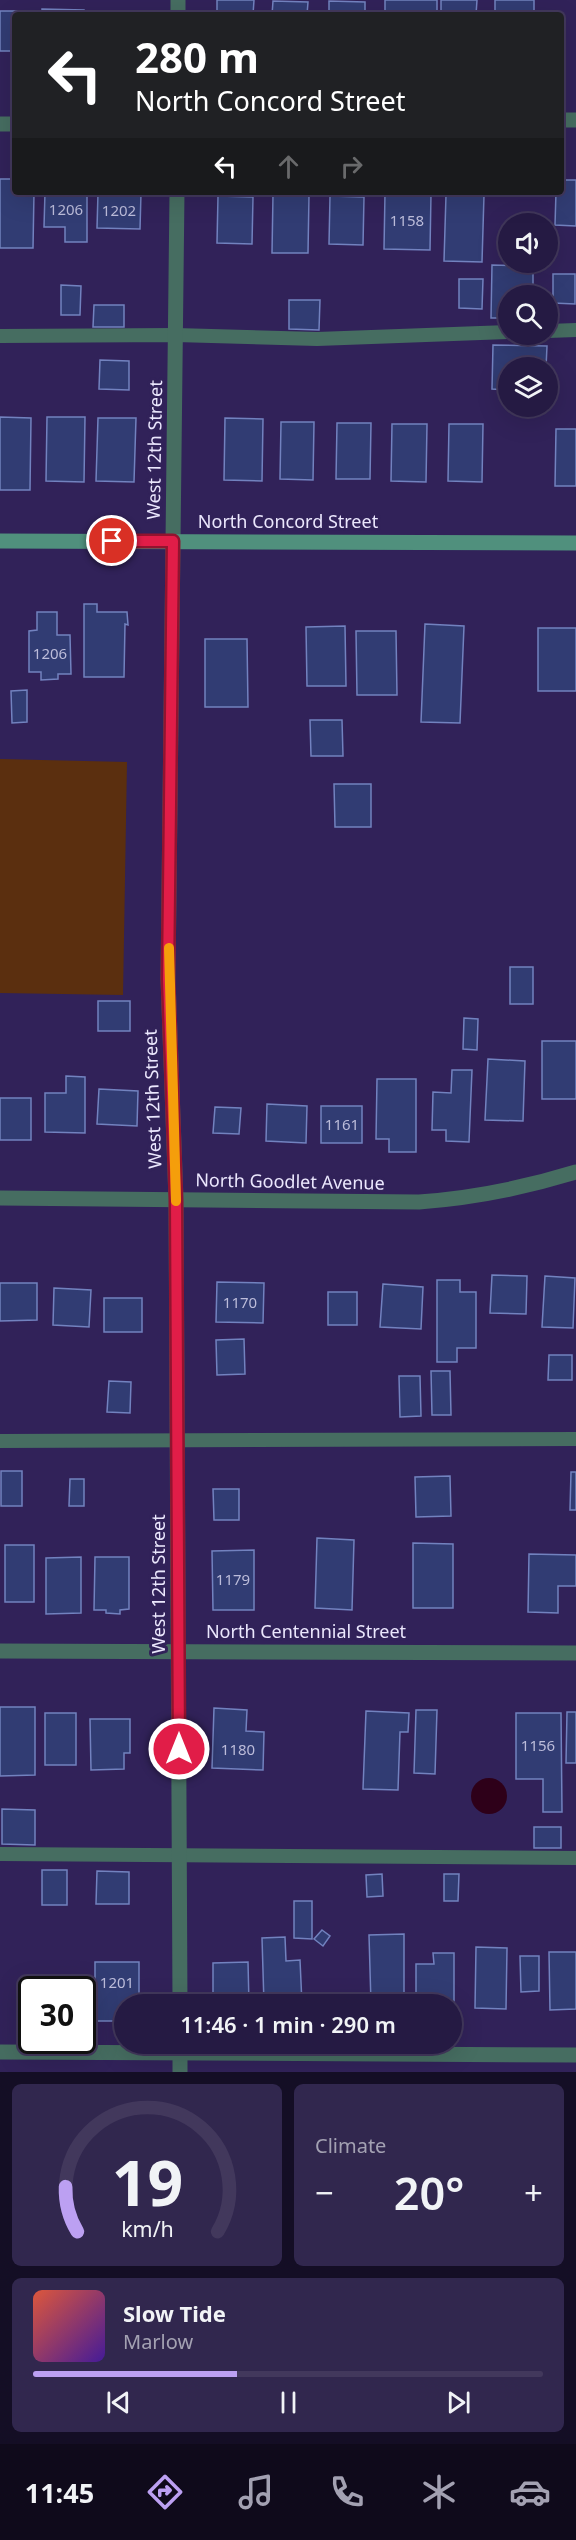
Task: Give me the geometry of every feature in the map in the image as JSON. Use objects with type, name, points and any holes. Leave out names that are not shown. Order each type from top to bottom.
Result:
[{"type":"main road","name":"North Concord Street","points":[[0,541],[576,543]]},
{"type":"street","name":"West 12th Street","points":[[177,195],[168,979],[176,1200],[180,1994]]},
{"type":"street","name":"North Goodlet Avenue","points":[[0,1198],[419,1202],[488,1195],[576,1172]]},
{"type":"street","name":"North Centennial Street","points":[[0,1651],[576,1653]]},
{"type":"street","points":[[0,2052],[114,2049]]},
{"type":"street","points":[[462,2053],[576,2055]]},
{"type":"street","points":[[180,2054],[180,2072]]},
{"type":"lane","points":[[558,330],[576,330]]},
{"type":"lane","points":[[0,336],[176,335],[317,339],[498,332]]},
{"type":"lane","points":[[0,1442],[576,1439]]},
{"type":"lane","points":[[0,1854],[576,1858]]},
{"type":"shaded area","points":[[0,759],[127,762],[123,995],[0,993]]},
{"type":"shaded area","points":[[489,1778],[502,1783],[507,1796],[502,1809],[489,1814],[476,1809],[471,1796],[476,1783]]},
{"type":"building","points":[[217,0],[254,0],[253,12],[217,12]]},
{"type":"building","points":[[385,0],[437,0],[437,12],[385,12]]},
{"type":"building","points":[[441,0],[477,0],[476,12],[441,12]]},
{"type":"building","points":[[495,0],[534,0],[534,12],[495,12]]},
{"type":"building","points":[[273,1],[308,2],[307,12],[272,12]]},
{"type":"building","points":[[329,1],[365,2],[365,12],[329,12]]},
{"type":"building","points":[[42,9],[84,10],[84,12],[42,12]]},
{"type":"building","points":[[0,11],[32,11],[12,12],[12,51],[0,51]]},
{"type":"building","points":[[0,179],[12,179],[12,195],[34,195],[33,248],[0,248]]},
{"type":"building","points":[[564,180],[576,180],[576,226],[558,225],[556,195],[564,195]]},
{"type":"building","points":[[45,195],[87,195],[87,242],[65,242],[65,227],[44,227]]},
{"type":"building","points":[[98,195],[141,195],[140,229],[97,228]]},
{"type":"building","points":[[273,195],[309,195],[308,253],[272,253]]},
{"type":"building","points":[[385,195],[431,195],[430,250],[384,249]]},
{"type":"building","points":[[446,195],[484,195],[482,262],[444,261]]},
{"type":"building","points":[[218,196],[253,197],[252,244],[217,243]]},
{"type":"building","points":[[330,196],[364,197],[363,245],[329,244]]},
{"type":"building","points":[[492,265],[498,265],[498,273],[533,273],[533,285],[498,285],[498,318],[491,318]]},
{"type":"building","points":[[553,274],[575,274],[575,304],[558,303],[558,285],[553,285]]},
{"type":"building","points":[[459,279],[483,279],[482,309],[459,308]]},
{"type":"building","points":[[61,285],[81,286],[80,315],[61,315]]},
{"type":"building","points":[[289,300],[320,300],[319,330],[289,329]]},
{"type":"building","points":[[94,305],[124,305],[124,327],[93,327]]},
{"type":"building","points":[[493,345],[547,346],[546,357],[498,357],[498,389],[492,389]]},
{"type":"building","points":[[100,360],[129,361],[129,390],[99,389]]},
{"type":"building","points":[[0,417],[31,418],[30,490],[0,490]]},
{"type":"building","points":[[47,417],[85,417],[84,482],[46,481]]},
{"type":"building","points":[[98,418],[136,418],[134,482],[96,481]]},
{"type":"building","points":[[225,418],[263,419],[262,481],[224,480]]},
{"type":"building","points":[[281,422],[314,422],[313,480],[280,479]]},
{"type":"building","points":[[337,423],[371,423],[370,479],[336,479]]},
{"type":"building","points":[[392,424],[427,424],[426,482],[391,481]]},
{"type":"building","points":[[449,424],[483,424],[482,482],[448,481]]},
{"type":"building","points":[[556,429],[576,429],[576,486],[555,486]]},
{"type":"building","points":[[84,604],[97,604],[97,612],[127,612],[124,677],[84,677]]},
{"type":"building","points":[[37,612],[57,612],[57,635],[70,635],[71,674],[58,674],[58,679],[41,680],[41,672],[29,672],[29,631],[37,630]]},
{"type":"building","points":[[425,624],[464,626],[460,723],[421,722]]},
{"type":"building","points":[[345,626],[346,686],[307,686],[306,627]]},
{"type":"building","points":[[538,628],[576,628],[576,691],[538,691]]},
{"type":"building","points":[[356,631],[396,631],[397,695],[357,695]]},
{"type":"building","points":[[205,639],[247,639],[248,707],[205,707]]},
{"type":"building","points":[[27,690],[27,722],[12,723],[11,691]]},
{"type":"building","points":[[310,720],[342,720],[343,756],[311,756]]},
{"type":"building","points":[[334,784],[371,784],[371,827],[335,827]]},
{"type":"building","points":[[510,967],[533,967],[533,1004],[510,1004]]},
{"type":"building","points":[[98,1001],[130,1001],[130,1031],[98,1031]]},
{"type":"building","points":[[464,1018],[478,1019],[477,1050],[463,1049]]},
{"type":"building","points":[[542,1041],[576,1041],[576,1099],[542,1099]]},
{"type":"building","points":[[488,1059],[525,1061],[523,1121],[485,1120]]},
{"type":"building","points":[[452,1070],[472,1070],[469,1142],[446,1141],[446,1130],[432,1130],[433,1092],[451,1093]]},
{"type":"building","points":[[66,1076],[85,1077],[85,1133],[45,1132],[45,1093],[66,1093]]},
{"type":"building","points":[[377,1079],[416,1079],[416,1152],[389,1152],[389,1139],[376,1139]]},
{"type":"building","points":[[99,1089],[138,1091],[137,1126],[97,1124]]},
{"type":"building","points":[[0,1098],[31,1098],[31,1140],[0,1140]]},
{"type":"building","points":[[267,1104],[307,1106],[306,1143],[266,1141]]},
{"type":"building","points":[[321,1106],[362,1106],[362,1143],[321,1143]]},
{"type":"building","points":[[215,1107],[241,1108],[239,1134],[213,1133]]},
{"type":"building","points":[[492,1275],[527,1276],[526,1314],[490,1313]]},
{"type":"building","points":[[545,1276],[575,1278],[573,1328],[542,1327]]},
{"type":"building","points":[[437,1280],[460,1280],[460,1292],[476,1292],[476,1348],[457,1348],[457,1362],[437,1362]]},
{"type":"building","points":[[217,1282],[264,1283],[263,1323],[216,1322]]},
{"type":"building","points":[[0,1283],[37,1283],[37,1320],[0,1321]]},
{"type":"building","points":[[383,1284],[423,1287],[421,1329],[380,1327]]},
{"type":"building","points":[[54,1288],[91,1290],[89,1327],[53,1325]]},
{"type":"building","points":[[328,1292],[357,1292],[357,1325],[328,1325]]},
{"type":"building","points":[[104,1298],[142,1298],[142,1332],[104,1332]]},
{"type":"building","points":[[244,1339],[245,1374],[217,1375],[216,1340]]},
{"type":"building","points":[[549,1355],[572,1355],[572,1380],[548,1380]]},
{"type":"building","points":[[431,1371],[450,1371],[451,1415],[432,1415]]},
{"type":"building","points":[[399,1376],[420,1376],[421,1416],[400,1417]]},
{"type":"building","points":[[109,1381],[131,1382],[130,1413],[107,1412]]},
{"type":"building","points":[[1,1471],[22,1471],[22,1506],[1,1506]]},
{"type":"building","points":[[571,1472],[576,1472],[576,1510],[570,1510]]},
{"type":"building","points":[[450,1476],[451,1516],[416,1517],[415,1477]]},
{"type":"building","points":[[70,1479],[84,1479],[84,1506],[69,1506]]},
{"type":"building","points":[[213,1489],[239,1489],[239,1520],[214,1520]]},
{"type":"building","points":[[317,1538],[354,1540],[352,1610],[315,1608]]},
{"type":"building","points":[[413,1543],[453,1544],[453,1608],[413,1608]]},
{"type":"building","points":[[5,1545],[34,1545],[34,1602],[5,1602]]},
{"type":"building","points":[[254,1550],[254,1610],[213,1610],[212,1551]]},
{"type":"building","points":[[529,1554],[576,1555],[576,1586],[558,1586],[558,1613],[528,1612]]},
{"type":"building","points":[[81,1557],[81,1613],[46,1614],[46,1558]]},
{"type":"building","points":[[95,1557],[129,1557],[129,1609],[120,1610],[120,1614],[106,1613],[106,1610],[94,1610]]},
{"type":"building","points":[[0,1707],[35,1707],[35,1775],[0,1776]]},
{"type":"building","points":[[214,1708],[247,1710],[246,1731],[264,1732],[263,1770],[212,1768]]},
{"type":"building","points":[[416,1710],[437,1710],[435,1774],[414,1773]]},
{"type":"building","points":[[366,1711],[409,1713],[408,1732],[400,1732],[398,1790],[363,1789]]},
{"type":"building","points":[[567,1712],[576,1712],[576,1763],[566,1763]]},
{"type":"building","points":[[45,1713],[76,1713],[76,1765],[45,1765]]},
{"type":"building","points":[[516,1713],[561,1713],[562,1812],[543,1812],[543,1779],[516,1779]]},
{"type":"building","points":[[90,1719],[130,1719],[130,1753],[124,1753],[124,1769],[91,1770]]},
{"type":"building","points":[[2,1809],[35,1810],[35,1845],[2,1844]]},
{"type":"building","points":[[534,1827],[561,1827],[561,1848],[534,1848]]},
{"type":"building","points":[[42,1870],[67,1870],[67,1905],[42,1905]]},
{"type":"building","points":[[97,1871],[129,1872],[129,1904],[96,1904]]},
{"type":"building","points":[[382,1874],[383,1896],[367,1897],[366,1875]]},
{"type":"building","points":[[444,1874],[459,1874],[458,1901],[444,1901]]},
{"type":"building","points":[[294,1901],[312,1901],[312,1939],[294,1938]]},
{"type":"building","points":[[322,1930],[330,1936],[323,1946],[314,1939]]},
{"type":"building","points":[[404,1934],[404,1994],[371,1994],[369,1935]]},
{"type":"building","points":[[285,1937],[286,1961],[300,1960],[302,1994],[264,1994],[262,1938]]},
{"type":"building","points":[[476,1947],[507,1948],[506,2009],[475,2008]]},
{"type":"building","points":[[549,1952],[576,1952],[576,2009],[550,2010]]},
{"type":"building","points":[[433,1953],[454,1953],[454,1994],[416,1994],[416,1964],[434,1964]]},
{"type":"building","points":[[520,1956],[539,1956],[539,1991],[521,1992]]},
{"type":"building","points":[[95,1962],[139,1962],[139,1994],[114,1994],[114,2021],[96,2021]]},
{"type":"building","points":[[248,1962],[249,1994],[213,1994],[213,1963]]},
{"type":"slow traffic","points":[[169,948],[168,979],[176,1201]]},
{"type":"route","points":[[112,541],[173,541],[168,979],[176,1200],[179,1749]]}]
